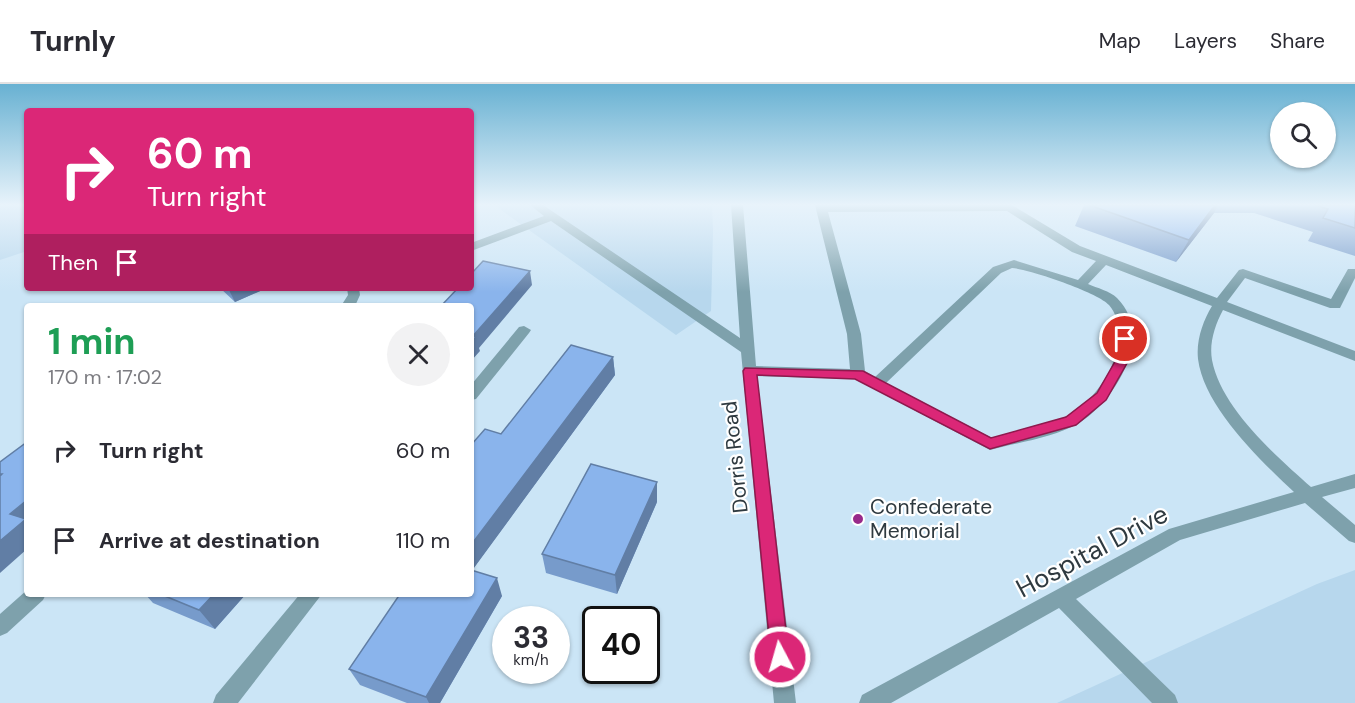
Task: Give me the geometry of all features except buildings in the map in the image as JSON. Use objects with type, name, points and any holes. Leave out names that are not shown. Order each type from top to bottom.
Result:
[{"type":"street","points":[[474,246],[506,234]]},
{"type":"street","points":[[577,234],[748,350]]},
{"type":"street","name":"Dorris Road","points":[[739,234],[749,371],[785,703]]},
{"type":"street","points":[[827,234],[854,334],[858,374]]},
{"type":"street","points":[[1050,234],[1076,249],[1355,356]]},
{"type":"street","points":[[1079,286],[1104,260]]},
{"type":"street","points":[[749,371],[858,374],[876,384],[990,444],[1071,421],[1102,396],[1124,358],[1126,321],[1112,299],[1030,266],[1011,264],[996,270],[876,384]]},
{"type":"street","points":[[1355,273],[1352,272],[1335,305],[1243,273],[1218,304],[1208,329],[1205,360],[1220,398],[1254,441],[1307,495],[1355,536]]},
{"type":"street","points":[[474,391],[524,330]]},
{"type":"street","name":"Hospital Drive","points":[[870,703],[1175,534],[1355,481]]},
{"type":"street","points":[[0,627],[33,597]]},
{"type":"street","points":[[225,703],[310,597]]},
{"type":"street","points":[[1061,597],[1167,703]]},
{"type":"shaded area","points":[[0,234],[24,234],[24,252],[0,260]]},
{"type":"shaded area","points":[[534,234],[713,234],[711,311],[676,335]]},
{"type":"shaded area","points":[[1355,570],[1355,703],[1057,703],[1317,584]]},
{"type":"place","name":"Confederate Memorial","points":[[858,519]]},
{"type":"route","points":[[780,657],[749,371],[858,374],[990,444],[1071,421],[1102,396],[1124,358],[1125,339]]}]
